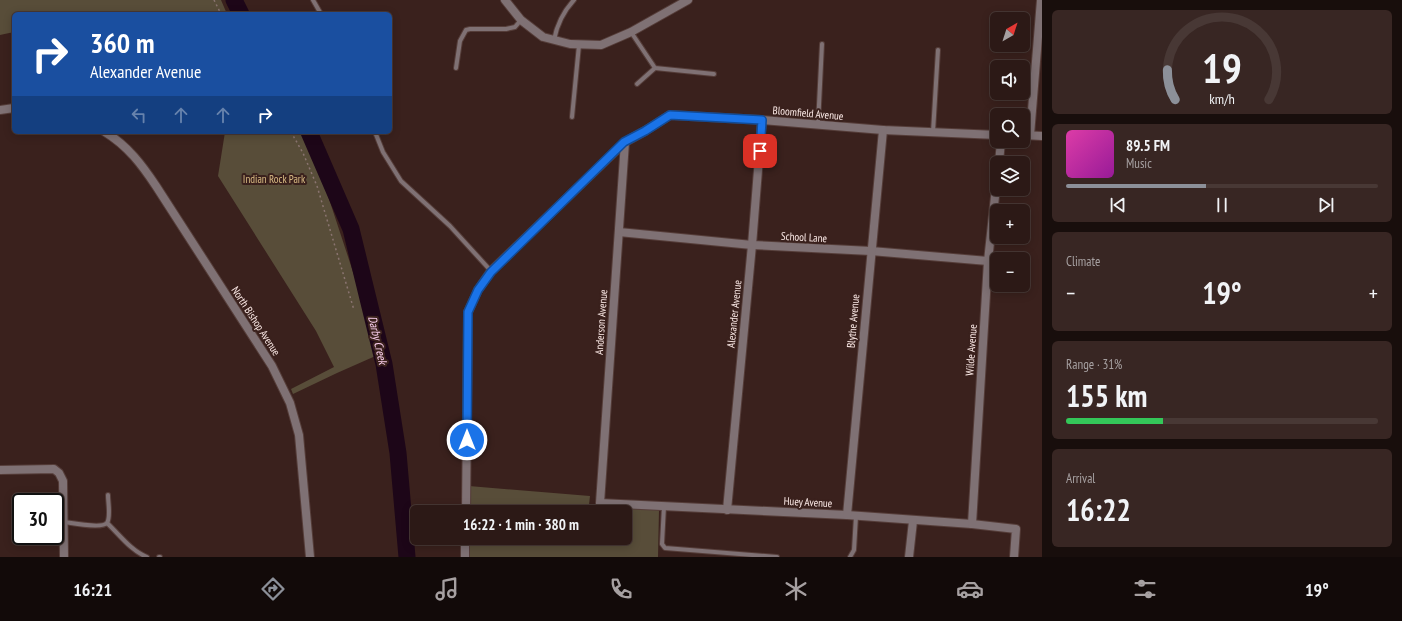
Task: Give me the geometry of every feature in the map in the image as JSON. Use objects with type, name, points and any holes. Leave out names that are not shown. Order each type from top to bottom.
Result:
[{"type":"street","points":[[505,0],[520,20],[543,37],[570,44],[601,45],[631,32],[688,0]]},
{"type":"street","points":[[1030,108],[1040,0]]},
{"type":"street","points":[[0,110],[12,108]]},
{"type":"street","name":"Bloomfield Avenue","points":[[466,505],[468,312],[478,290],[491,272],[624,142],[670,115],[762,120],[883,130],[990,135]]},
{"type":"street","name":"Alexander Avenue","points":[[727,510],[752,245],[762,120]]},
{"type":"street","name":"Blythe Avenue","points":[[847,515],[883,130]]},
{"type":"street","name":"North Bishop Avenue","points":[[108,134],[130,151],[156,186],[272,366],[290,403],[299,435],[310,557]]},
{"type":"street","points":[[1030,135],[1042,136]]},
{"type":"street","name":"Anderson Avenue","points":[[600,503],[624,142]]},
{"type":"street","name":"Wilde Avenue","points":[[972,524],[988,261],[995,196]]},
{"type":"street","name":"School Lane","points":[[619,232],[752,245],[871,251],[988,261]]},
{"type":"street","points":[[0,470],[54,469],[59,473],[63,481],[63,493]]},
{"type":"street","name":"Huey Avenue","points":[[600,503],[847,515],[913,521],[972,524],[1016,529],[1014,557]]},
{"type":"street","points":[[909,557],[913,521]]},
{"type":"street","points":[[64,545],[64,557]]},
{"type":"street","points":[[464,557],[465,545]]},
{"type":"lane","points":[[313,0],[320,12]]},
{"type":"lane","points":[[554,40],[556,28],[564,12],[574,0]]},
{"type":"lane","points":[[456,68],[460,41],[466,30],[506,29],[515,27],[520,20]]},
{"type":"lane","points":[[631,32],[655,68]]},
{"type":"lane","points":[[572,117],[579,44]]},
{"type":"lane","points":[[818,125],[822,44]]},
{"type":"lane","points":[[932,132],[938,50]]},
{"type":"lane","points":[[637,84],[655,68],[714,74]]},
{"type":"lane","points":[[376,134],[383,152],[401,181],[450,226],[491,272]]},
{"type":"lane","points":[[64,522],[100,526],[104,525],[107,523],[109,517],[108,495]]},
{"type":"lane","points":[[664,506],[662,544],[665,548],[777,557]]},
{"type":"lane","points":[[850,557],[854,550],[856,516]]},
{"type":"lane","points":[[107,523],[141,555],[147,557]]},
{"type":"path","points":[[214,0],[220,12]]},
{"type":"path","points":[[292,134],[317,186],[354,310]]},
{"type":"green space","points":[[0,0],[221,0],[226,12],[12,12],[12,32],[0,35]]},
{"type":"green space","name":"Indian Rock Park","points":[[225,134],[308,134],[380,354],[293,394],[291,389],[334,367],[316,331],[218,176]]},
{"type":"green space","points":[[469,486],[590,496],[589,505],[468,505]]},
{"type":"green space","points":[[632,508],[659,510],[658,557],[466,557],[467,545],[632,545]]},
{"type":"waterway","name":"Darby Creek","points":[[234,0],[240,12]]},
{"type":"waterway","name":"Darby Creek","points":[[310,134],[351,229],[384,364],[398,453],[407,557]]},
{"type":"route","points":[[467,440],[468,312],[478,290],[491,272],[624,142],[670,115],[762,120],[760,151]]}]
